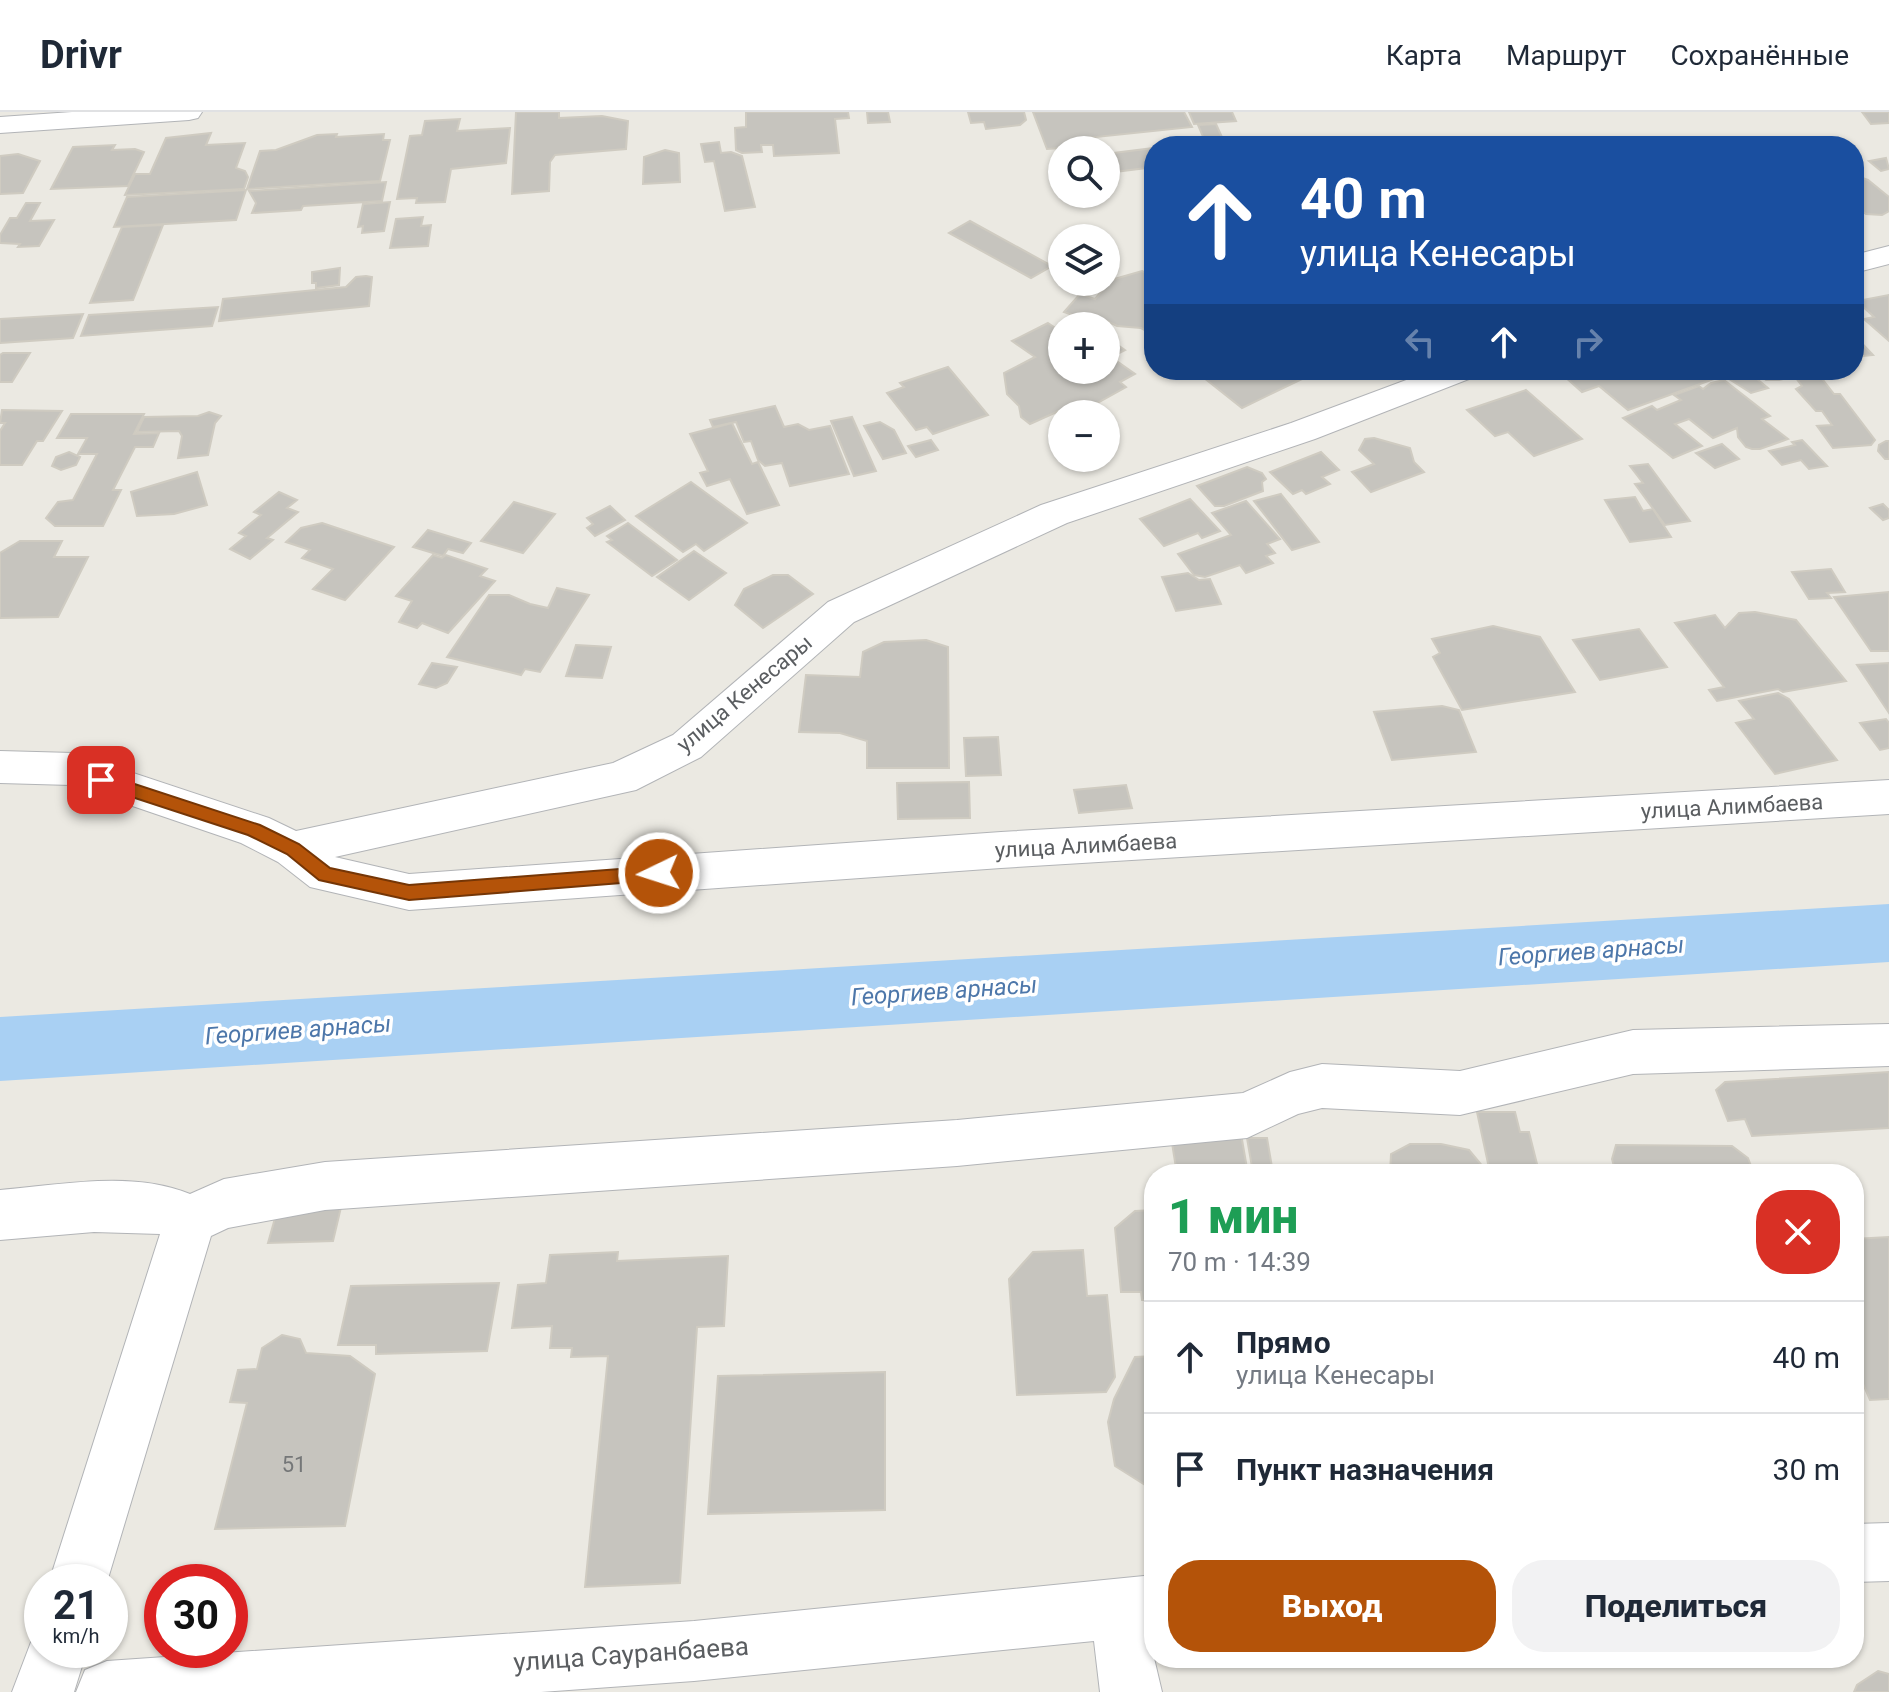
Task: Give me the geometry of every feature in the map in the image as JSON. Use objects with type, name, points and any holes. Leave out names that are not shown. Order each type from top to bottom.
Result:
[{"type":"street","points":[[0,125],[189,112]]},
{"type":"street","points":[[1864,261],[1889,255]]},
{"type":"street","name":"улица Кенесары","points":[[293,849],[621,778],[687,746],[841,612],[1054,514],[1303,431],[1437,380]]},
{"type":"street","points":[[0,767],[73,769],[254,830],[293,849]]},
{"type":"street","name":"улица Алимбаева","points":[[293,849],[325,874],[409,892],[1016,849],[1889,797]]},
{"type":"street","points":[[184,1222],[224,1204],[325,1186],[957,1143],[1247,1115],[1290,1094],[1322,1086],[1460,1093],[1633,1052],[1889,1045]]},
{"type":"street","points":[[0,1215],[116,1208],[168,1209],[183,1216],[187,1230],[84,1564]]},
{"type":"street","points":[[1864,1553],[1889,1552]]},
{"type":"street","points":[[1131,1692],[1136,1607]]},
{"type":"street","name":"улица Сауранбаева","points":[[107,1692],[694,1651],[1136,1607]]},
{"type":"street","points":[[43,1692],[51,1668]]},
{"type":"building","points":[[516,112],[559,112],[559,118],[602,116],[628,121],[626,149],[555,155],[550,162],[549,191],[512,194]]},
{"type":"building","points":[[746,112],[848,112],[849,118],[835,119],[839,153],[774,156],[773,145],[761,145],[762,152],[742,153],[736,150],[735,128],[746,127]]},
{"type":"building","points":[[867,112],[888,112],[890,122],[868,123]]},
{"type":"building","points":[[968,112],[1024,112],[1026,120],[1020,125],[986,129],[984,122],[971,123]]},
{"type":"building","points":[[1033,112],[1184,112],[1192,127],[1105,136],[1048,136],[1047,149]]},
{"type":"building","points":[[1189,112],[1232,112],[1236,121],[1194,124]]},
{"type":"building","points":[[1862,112],[1889,112],[1889,123],[1871,124]]},
{"type":"building","points":[[460,119],[457,131],[510,128],[506,163],[451,169],[445,202],[416,203],[417,198],[397,199],[410,136],[422,135],[425,121]]},
{"type":"building","points":[[1216,124],[1221,136],[1203,136],[1198,125]]},
{"type":"building","points":[[211,133],[206,145],[245,143],[236,168],[245,171],[248,177],[244,189],[125,195],[135,174],[150,174],[166,138]]},
{"type":"building","points":[[337,134],[336,137],[384,134],[383,140],[390,140],[380,181],[247,189],[260,151],[276,150],[317,135]]},
{"type":"building","points":[[719,142],[721,153],[731,152],[742,156],[755,207],[725,211],[714,161],[705,162],[701,144]]},
{"type":"building","points":[[115,145],[112,150],[135,149],[144,152],[128,186],[51,189],[73,147]]},
{"type":"building","points":[[1144,149],[1144,168],[1120,171],[1120,152]]},
{"type":"building","points":[[665,150],[679,153],[680,182],[643,184],[644,157]]},
{"type":"building","points":[[18,154],[40,161],[23,193],[0,194],[0,156]]},
{"type":"building","points":[[1886,158],[1889,169],[1881,171],[1869,161]]},
{"type":"building","points":[[1864,179],[1889,197],[1889,211],[1882,215],[1866,214]]},
{"type":"building","points":[[386,182],[382,201],[252,213],[256,203],[249,191]]},
{"type":"building","points":[[246,190],[236,220],[114,227],[127,197]]},
{"type":"building","points":[[390,202],[384,231],[362,233],[363,226],[358,227],[363,204]]},
{"type":"building","points":[[26,203],[40,203],[30,221],[54,220],[39,246],[18,247],[20,244],[0,243],[0,235],[10,218],[17,218]]},
{"type":"building","points":[[423,217],[421,226],[431,225],[428,246],[390,248],[396,219]]},
{"type":"building","points":[[970,221],[1048,264],[1048,268],[1031,278],[949,233]]},
{"type":"building","points":[[163,225],[133,300],[90,303],[122,227]]},
{"type":"building","points":[[340,268],[339,285],[316,288],[316,283],[312,283],[312,272]]},
{"type":"building","points":[[1144,272],[1144,330],[1120,326],[1120,312],[1064,312],[1078,296],[1095,299],[1098,296],[1120,296],[1120,277]]},
{"type":"building","points":[[356,277],[372,277],[369,306],[219,321],[223,299],[346,287]]},
{"type":"building","points":[[1889,295],[1889,341],[1864,319],[1874,317],[1864,308],[1864,300]]},
{"type":"building","points":[[218,307],[212,326],[81,336],[89,315]]},
{"type":"building","points":[[83,314],[73,338],[0,343],[0,319]]},
{"type":"building","points":[[1048,323],[1048,384],[1120,382],[1126,387],[1103,400],[1048,400],[1048,416],[1030,424],[1021,417],[1019,406],[1007,394],[1004,373],[1035,357],[1012,341]]},
{"type":"building","points":[[1864,346],[1873,355],[1864,356]]},
{"type":"building","points":[[30,353],[12,382],[0,382],[0,355]]},
{"type":"building","points":[[1120,363],[1135,374],[1120,382]]},
{"type":"building","points":[[948,367],[988,415],[933,434],[927,427],[916,430],[887,393],[904,387],[900,383]]},
{"type":"building","points":[[1207,380],[1300,380],[1242,408]]},
{"type":"building","points":[[1568,380],[1711,380],[1628,410],[1599,386],[1582,392]]},
{"type":"building","points":[[1724,380],[1770,416],[1762,419],[1788,439],[1752,449],[1738,437],[1737,428],[1713,438],[1689,419],[1675,424],[1702,446],[1673,458],[1623,418],[1652,406],[1657,410],[1681,400],[1674,395],[1699,386],[1703,389]]},
{"type":"building","points":[[1731,380],[1758,380],[1768,388],[1751,393]]},
{"type":"building","points":[[1798,380],[1823,380],[1834,394],[1840,394],[1875,440],[1871,445],[1833,448],[1817,426],[1832,425],[1822,411],[1816,411],[1796,389],[1802,386]]},
{"type":"building","points":[[1526,390],[1582,439],[1534,456],[1508,432],[1495,436],[1467,410]]},
{"type":"building","points":[[775,406],[784,427],[798,424],[809,430],[830,426],[849,474],[790,486],[782,463],[765,466],[758,460],[751,441],[744,442],[736,422],[713,427],[710,420]]},
{"type":"building","points":[[2,410],[62,411],[43,441],[37,441],[22,465],[0,465],[0,431],[5,423],[0,423]]},
{"type":"building","points":[[209,412],[221,416],[215,423],[208,455],[178,458],[182,436],[179,431],[137,432],[144,417],[198,416]]},
{"type":"building","points":[[71,414],[144,414],[134,434],[159,433],[153,447],[135,447],[113,490],[121,490],[103,526],[55,526],[46,518],[58,502],[73,500],[97,454],[78,454],[87,438],[57,438]]},
{"type":"building","points":[[852,417],[876,471],[854,476],[831,421]]},
{"type":"building","points":[[880,422],[894,430],[906,453],[883,459],[864,426]]},
{"type":"building","points":[[732,423],[752,464],[758,462],[779,505],[747,514],[730,479],[707,486],[700,473],[708,471],[690,434]]},
{"type":"building","points":[[1374,438],[1410,448],[1414,462],[1424,472],[1371,492],[1352,472],[1374,464],[1359,450],[1365,439]]},
{"type":"building","points":[[931,440],[938,450],[916,457],[908,446]]},
{"type":"building","points":[[1802,440],[1827,466],[1809,469],[1801,460],[1782,465],[1769,451],[1795,445],[1792,442]]},
{"type":"building","points":[[1889,441],[1889,459],[1878,451],[1879,445]]},
{"type":"building","points":[[1722,444],[1739,459],[1715,468],[1696,453]]},
{"type":"building","points":[[69,452],[80,457],[76,465],[61,470],[52,466],[56,457]]},
{"type":"building","points":[[1321,452],[1339,470],[1322,477],[1330,484],[1306,494],[1302,490],[1293,494],[1270,472]]},
{"type":"building","points":[[1648,464],[1690,521],[1665,525],[1635,484],[1643,483],[1630,466]]},
{"type":"building","points":[[1247,467],[1262,473],[1266,479],[1262,482],[1263,491],[1224,506],[1215,506],[1197,486]]},
{"type":"building","points":[[197,472],[207,505],[174,514],[137,516],[131,492]]},
{"type":"building","points":[[691,482],[747,523],[704,551],[696,544],[683,552],[636,516]]},
{"type":"building","points":[[279,492],[297,500],[287,508],[298,512],[267,538],[273,540],[250,559],[230,549],[246,536],[239,533],[261,515],[254,512]]},
{"type":"building","points":[[1281,494],[1319,542],[1292,550],[1254,501]]},
{"type":"building","points":[[1635,497],[1643,511],[1653,509],[1671,537],[1630,542],[1605,500]]},
{"type":"building","points":[[1190,499],[1220,531],[1202,538],[1198,533],[1164,546],[1140,519]]},
{"type":"building","points":[[1246,501],[1280,539],[1267,544],[1275,553],[1266,556],[1273,563],[1246,573],[1240,565],[1205,577],[1194,575],[1178,554],[1231,535],[1212,513]]},
{"type":"building","points":[[514,502],[555,514],[523,553],[481,541]]},
{"type":"building","points":[[1883,504],[1889,510],[1889,518],[1883,520],[1870,508]]},
{"type":"building","points":[[610,506],[625,520],[595,536],[587,528],[593,524],[587,518]]},
{"type":"building","points":[[322,523],[394,547],[345,600],[313,589],[333,569],[302,558],[310,550],[286,542],[301,528]]},
{"type":"building","points":[[628,523],[677,560],[652,576],[607,542],[612,540],[607,536]]},
{"type":"building","points":[[428,530],[471,543],[463,553],[448,549],[443,556],[413,547]]},
{"type":"building","points":[[20,541],[62,541],[54,557],[88,557],[58,617],[0,618],[0,553]]},
{"type":"building","points":[[694,551],[726,573],[689,600],[657,577]]},
{"type":"building","points":[[433,555],[442,558],[446,555],[487,569],[480,576],[495,581],[448,633],[422,623],[417,628],[399,622],[412,601],[396,596]]},
{"type":"building","points":[[1831,569],[1845,592],[1827,593],[1831,598],[1809,599],[1792,572]]},
{"type":"building","points":[[1188,573],[1199,580],[1210,579],[1221,604],[1176,611],[1162,577]]},
{"type":"building","points":[[773,575],[788,575],[813,594],[763,628],[735,605],[744,589]]},
{"type":"building","points":[[557,588],[589,595],[540,672],[525,669],[521,675],[447,657],[489,595],[509,595],[548,608]]},
{"type":"building","points":[[1889,592],[1889,651],[1871,651],[1834,597]]},
{"type":"building","points":[[1755,612],[1796,620],[1846,681],[1783,692],[1778,689],[1717,701],[1709,690],[1724,687],[1675,623],[1715,615],[1725,628],[1739,613]]},
{"type":"building","points":[[1493,626],[1540,637],[1575,692],[1462,710],[1433,657],[1440,653],[1432,639]]},
{"type":"building","points":[[1639,629],[1667,667],[1600,680],[1573,640]]},
{"type":"building","points":[[926,640],[948,647],[949,768],[867,768],[867,741],[840,733],[799,732],[806,675],[860,677],[863,652],[884,642]]},
{"type":"building","points":[[576,645],[611,647],[602,678],[566,676]]},
{"type":"building","points":[[432,663],[457,667],[447,683],[436,688],[419,684]]},
{"type":"building","points":[[1889,663],[1889,713],[1857,665]]},
{"type":"building","points":[[1778,693],[1789,699],[1837,760],[1775,774],[1736,723],[1754,719],[1739,701]]},
{"type":"building","points":[[1442,706],[1459,710],[1476,752],[1392,760],[1374,712]]},
{"type":"building","points":[[1886,719],[1889,723],[1889,748],[1880,750],[1860,723]]},
{"type":"building","points":[[998,737],[1001,775],[966,776],[964,738]]},
{"type":"building","points":[[969,782],[970,818],[898,819],[897,783]]},
{"type":"building","points":[[1126,785],[1132,808],[1079,813],[1074,790]]},
{"type":"building","points":[[1889,1072],[1889,1128],[1752,1136],[1745,1119],[1728,1121],[1716,1090],[1725,1082]]},
{"type":"building","points":[[1477,1112],[1515,1112],[1520,1132],[1529,1132],[1537,1164],[1488,1164]]},
{"type":"building","points":[[1241,1134],[1246,1164],[1175,1164],[1171,1137]]},
{"type":"building","points":[[1247,1138],[1267,1138],[1271,1164],[1251,1164]]},
{"type":"building","points":[[1410,1144],[1441,1144],[1469,1150],[1481,1164],[1390,1164],[1391,1154]]},
{"type":"building","points":[[1616,1145],[1732,1146],[1748,1158],[1750,1164],[1613,1164]]},
{"type":"building","points":[[342,1203],[333,1241],[268,1243],[279,1204]]},
{"type":"building","points":[[1135,1211],[1144,1211],[1144,1300],[1141,1292],[1121,1292],[1115,1228]]},
{"type":"building","points":[[1889,1237],[1889,1399],[1870,1400],[1864,1386],[1864,1238]]},
{"type":"building","points":[[1083,1250],[1087,1296],[1107,1295],[1115,1377],[1106,1392],[1017,1395],[1009,1279],[1033,1252]]},
{"type":"building","points":[[618,1252],[617,1261],[728,1256],[724,1326],[697,1327],[680,1583],[585,1587],[608,1356],[571,1357],[572,1348],[550,1348],[552,1326],[512,1328],[518,1285],[546,1283],[550,1255]]},
{"type":"building","points":[[499,1283],[487,1351],[376,1354],[376,1345],[338,1345],[351,1286]]},
{"type":"building","points":[[282,1335],[300,1339],[306,1353],[350,1356],[375,1374],[345,1526],[215,1529],[247,1403],[230,1402],[238,1370],[257,1369],[262,1348]]},
{"type":"building","points":[[1135,1357],[1144,1357],[1144,1484],[1115,1466],[1108,1422],[1114,1399]]},
{"type":"building","points":[[885,1372],[885,1510],[708,1514],[718,1376]]},
{"type":"building","points":[[1878,1671],[1889,1674],[1889,1692],[1854,1692],[1857,1685]]},
{"type":"waterway","name":"Георгиев арнасы","points":[[0,1049],[1889,933]]},
{"type":"route","points":[[101,780],[254,830],[293,849],[325,874],[409,892],[659,873]]}]
